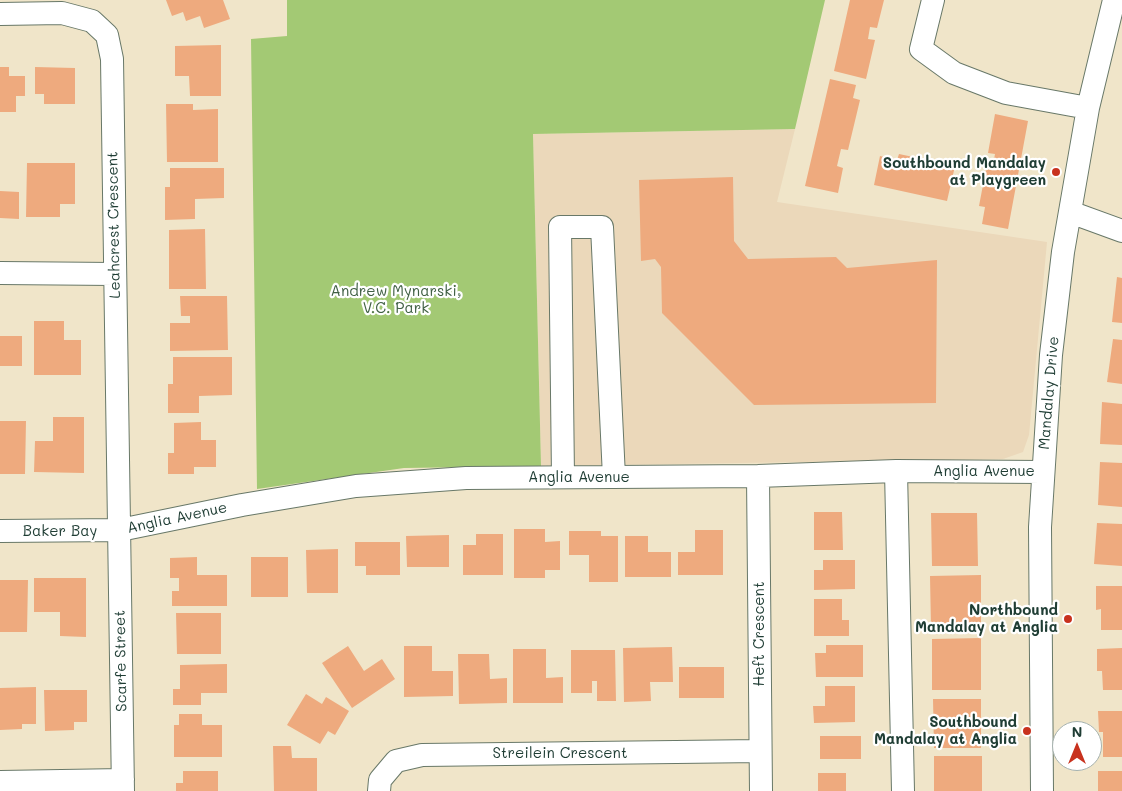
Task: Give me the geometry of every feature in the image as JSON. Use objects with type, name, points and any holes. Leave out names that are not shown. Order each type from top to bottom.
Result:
[{"type":"street","points":[[933,0],[921,49],[954,73],[1006,92],[1088,108]]},
{"type":"street","name":"Mandalay Drive","points":[[1042,791],[1040,547],[1042,472],[1056,306],[1088,108],[1114,0]]},
{"type":"street","name":"Leahcrest Crescent","points":[[0,14],[62,13],[92,21],[108,35],[112,60],[114,274],[120,530]]},
{"type":"street","points":[[1070,212],[1122,230]]},
{"type":"street","points":[[563,477],[560,227],[602,227],[614,477]]},
{"type":"street","points":[[0,273],[114,274]]},
{"type":"street","points":[[896,471],[903,791]]},
{"type":"street","name":"Anglia Avenue","points":[[120,530],[242,505],[356,486],[466,478],[758,476],[896,471],[1042,472]]},
{"type":"street","name":"Heft Crescent","points":[[758,476],[761,791]]},
{"type":"street","name":"Baker Bay","points":[[0,531],[120,530]]},
{"type":"street","name":"Scarfe Street","points":[[120,530],[123,786]]},
{"type":"street","name":"Streilein Crescent","points":[[379,791],[380,780],[396,761],[422,755],[760,751]]},
{"type":"street","points":[[0,782],[123,786]]},
{"type":"shaded area","points":[[795,129],[777,202],[1047,242],[1029,435],[1023,452],[1003,459],[541,466],[533,134]]},
{"type":"green space","name":"Andrew Mynarski, V.C. Park","points":[[287,0],[825,0],[795,129],[533,134],[541,466],[404,468],[257,489],[251,39],[287,36]]},
{"type":"building","points":[[166,0],[223,0],[230,19],[204,28],[200,16],[186,21],[183,12],[172,16]]},
{"type":"building","points":[[850,0],[884,0],[877,28],[870,27],[868,39],[875,40],[866,79],[834,71]]},
{"type":"building","points":[[221,45],[221,96],[190,96],[189,76],[175,76],[175,46]]},
{"type":"building","points":[[0,67],[9,67],[9,76],[25,76],[25,96],[16,96],[16,112],[0,112]]},
{"type":"building","points":[[35,67],[75,68],[75,104],[44,104],[44,94],[35,94]]},
{"type":"building","points":[[830,79],[856,85],[853,98],[860,100],[848,150],[841,149],[837,166],[843,168],[838,193],[805,186]]},
{"type":"building","points":[[166,104],[193,104],[193,110],[218,109],[218,162],[167,162]]},
{"type":"building","points":[[995,114],[1028,121],[1008,229],[982,224],[985,207],[979,206],[986,169],[992,170],[995,154],[988,153]]},
{"type":"building","points":[[899,154],[918,158],[917,165],[932,168],[934,161],[955,166],[947,201],[874,185],[880,156],[897,160]]},
{"type":"building","points":[[27,163],[75,163],[75,204],[60,204],[60,217],[26,217]]},
{"type":"building","points":[[170,168],[224,168],[224,198],[195,199],[195,219],[165,220],[165,187],[170,187]]},
{"type":"building","points":[[733,177],[734,241],[748,259],[836,257],[847,268],[937,260],[936,403],[754,405],[662,313],[661,267],[655,259],[641,261],[639,180]]},
{"type":"building","points":[[0,191],[19,192],[19,219],[0,218]]},
{"type":"building","points":[[205,229],[206,289],[169,289],[169,230]]},
{"type":"building","points":[[1117,277],[1122,278],[1122,323],[1112,322]]},
{"type":"building","points":[[180,296],[227,296],[228,350],[170,351],[170,323],[190,323],[190,316],[181,316]]},
{"type":"building","points":[[34,321],[64,321],[64,340],[81,340],[81,375],[34,375]]},
{"type":"building","points":[[0,336],[22,336],[22,366],[0,366]]},
{"type":"building","points":[[1113,339],[1122,340],[1122,384],[1107,382]]},
{"type":"building","points":[[173,357],[232,357],[232,395],[199,396],[199,413],[168,413],[168,384],[173,384]]},
{"type":"building","points":[[1102,402],[1122,404],[1122,445],[1100,444]]},
{"type":"building","points":[[53,417],[84,417],[84,473],[34,472],[35,441],[53,441]]},
{"type":"building","points":[[0,421],[26,421],[25,474],[0,474]]},
{"type":"building","points":[[201,422],[201,440],[216,440],[216,467],[194,467],[194,474],[168,474],[168,453],[174,453],[174,423]]},
{"type":"building","points":[[1100,462],[1122,463],[1122,507],[1098,505]]},
{"type":"building","points":[[814,512],[842,512],[843,550],[814,550]]},
{"type":"building","points":[[931,513],[977,513],[978,566],[932,566]]},
{"type":"building","points":[[1097,523],[1122,524],[1122,566],[1094,564]]},
{"type":"building","points":[[514,529],[545,529],[545,542],[560,541],[560,570],[545,570],[545,578],[514,578]]},
{"type":"building","points":[[695,530],[723,530],[723,575],[678,575],[678,552],[695,552]]},
{"type":"building","points":[[569,531],[601,531],[601,536],[618,536],[618,582],[589,582],[589,555],[569,555]]},
{"type":"building","points":[[476,534],[503,534],[503,575],[463,575],[463,545],[476,545]]},
{"type":"building","points":[[449,535],[449,567],[407,567],[406,536]]},
{"type":"building","points":[[625,536],[648,536],[648,552],[671,552],[671,577],[625,577]]},
{"type":"building","points":[[355,542],[400,542],[400,575],[366,575],[366,566],[355,566]]},
{"type":"building","points":[[338,549],[338,593],[307,593],[306,550]]},
{"type":"building","points":[[197,557],[197,575],[227,575],[227,606],[172,606],[172,591],[179,591],[179,578],[170,578],[170,558]]},
{"type":"building","points":[[251,557],[288,557],[288,597],[251,597]]},
{"type":"building","points":[[823,560],[855,560],[855,589],[814,590],[814,570],[823,570]]},
{"type":"building","points":[[981,575],[981,627],[931,628],[930,576]]},
{"type":"building","points":[[34,578],[86,578],[86,637],[60,636],[60,612],[34,612]]},
{"type":"building","points":[[0,580],[28,580],[27,632],[0,632]]},
{"type":"building","points":[[1096,586],[1122,586],[1122,630],[1101,630],[1101,609],[1096,610]]},
{"type":"building","points":[[814,599],[842,599],[842,620],[849,620],[849,636],[814,636]]},
{"type":"building","points":[[176,613],[221,613],[221,654],[177,654]]},
{"type":"building","points":[[981,638],[981,690],[932,690],[932,639]]},
{"type":"building","points":[[826,645],[863,645],[863,677],[816,677],[815,653],[826,653]]},
{"type":"building","points":[[348,646],[364,671],[382,659],[395,679],[352,708],[322,663]]},
{"type":"building","points":[[404,646],[432,646],[432,671],[453,671],[453,696],[404,697]]},
{"type":"building","points":[[672,647],[673,682],[650,682],[651,701],[624,702],[623,648]]},
{"type":"building","points":[[1122,648],[1122,690],[1103,690],[1102,671],[1097,671],[1097,649]]},
{"type":"building","points":[[513,649],[546,649],[546,678],[563,677],[563,703],[513,703]]},
{"type":"building","points":[[571,650],[615,650],[616,701],[597,701],[597,681],[592,681],[592,693],[571,693]]},
{"type":"building","points":[[458,654],[489,654],[490,679],[507,678],[507,703],[459,704]]},
{"type":"building","points":[[227,664],[227,693],[201,693],[201,705],[173,705],[173,689],[180,689],[180,665]]},
{"type":"building","points":[[679,667],[724,667],[724,698],[679,698]]},
{"type":"building","points":[[825,686],[855,686],[855,722],[814,723],[813,706],[825,706]]},
{"type":"building","points":[[36,687],[36,724],[22,724],[22,729],[0,730],[0,688]]},
{"type":"building","points":[[44,690],[87,690],[87,722],[74,722],[74,730],[45,731]]},
{"type":"building","points":[[306,694],[322,704],[326,697],[349,711],[335,735],[328,731],[320,744],[287,725]]},
{"type":"building","points":[[933,699],[981,699],[981,748],[934,748]]},
{"type":"building","points":[[1098,711],[1122,711],[1122,757],[1103,757],[1102,721],[1098,721]]},
{"type":"building","points":[[179,714],[202,714],[202,725],[222,725],[222,757],[174,757],[174,725],[179,725]]},
{"type":"building","points":[[820,736],[861,736],[861,759],[820,759]]},
{"type":"building","points":[[273,746],[291,746],[292,758],[317,758],[317,791],[274,791]]},
{"type":"building","points":[[934,756],[982,756],[982,791],[934,791]]},
{"type":"building","points":[[183,771],[218,771],[218,791],[176,791],[176,783],[183,783]]},
{"type":"building","points":[[1098,771],[1122,771],[1122,791],[1098,791]]},
{"type":"building","points":[[818,773],[846,773],[846,791],[818,791]]},
{"type":"place","name":"Southbound Mandalay at Playgreen","points":[[1056,172]]},
{"type":"place","name":"Northbound Mandalay at Anglia","points":[[1068,619]]},
{"type":"place","name":"Southbound Mandalay at Anglia","points":[[1027,731]]}]
